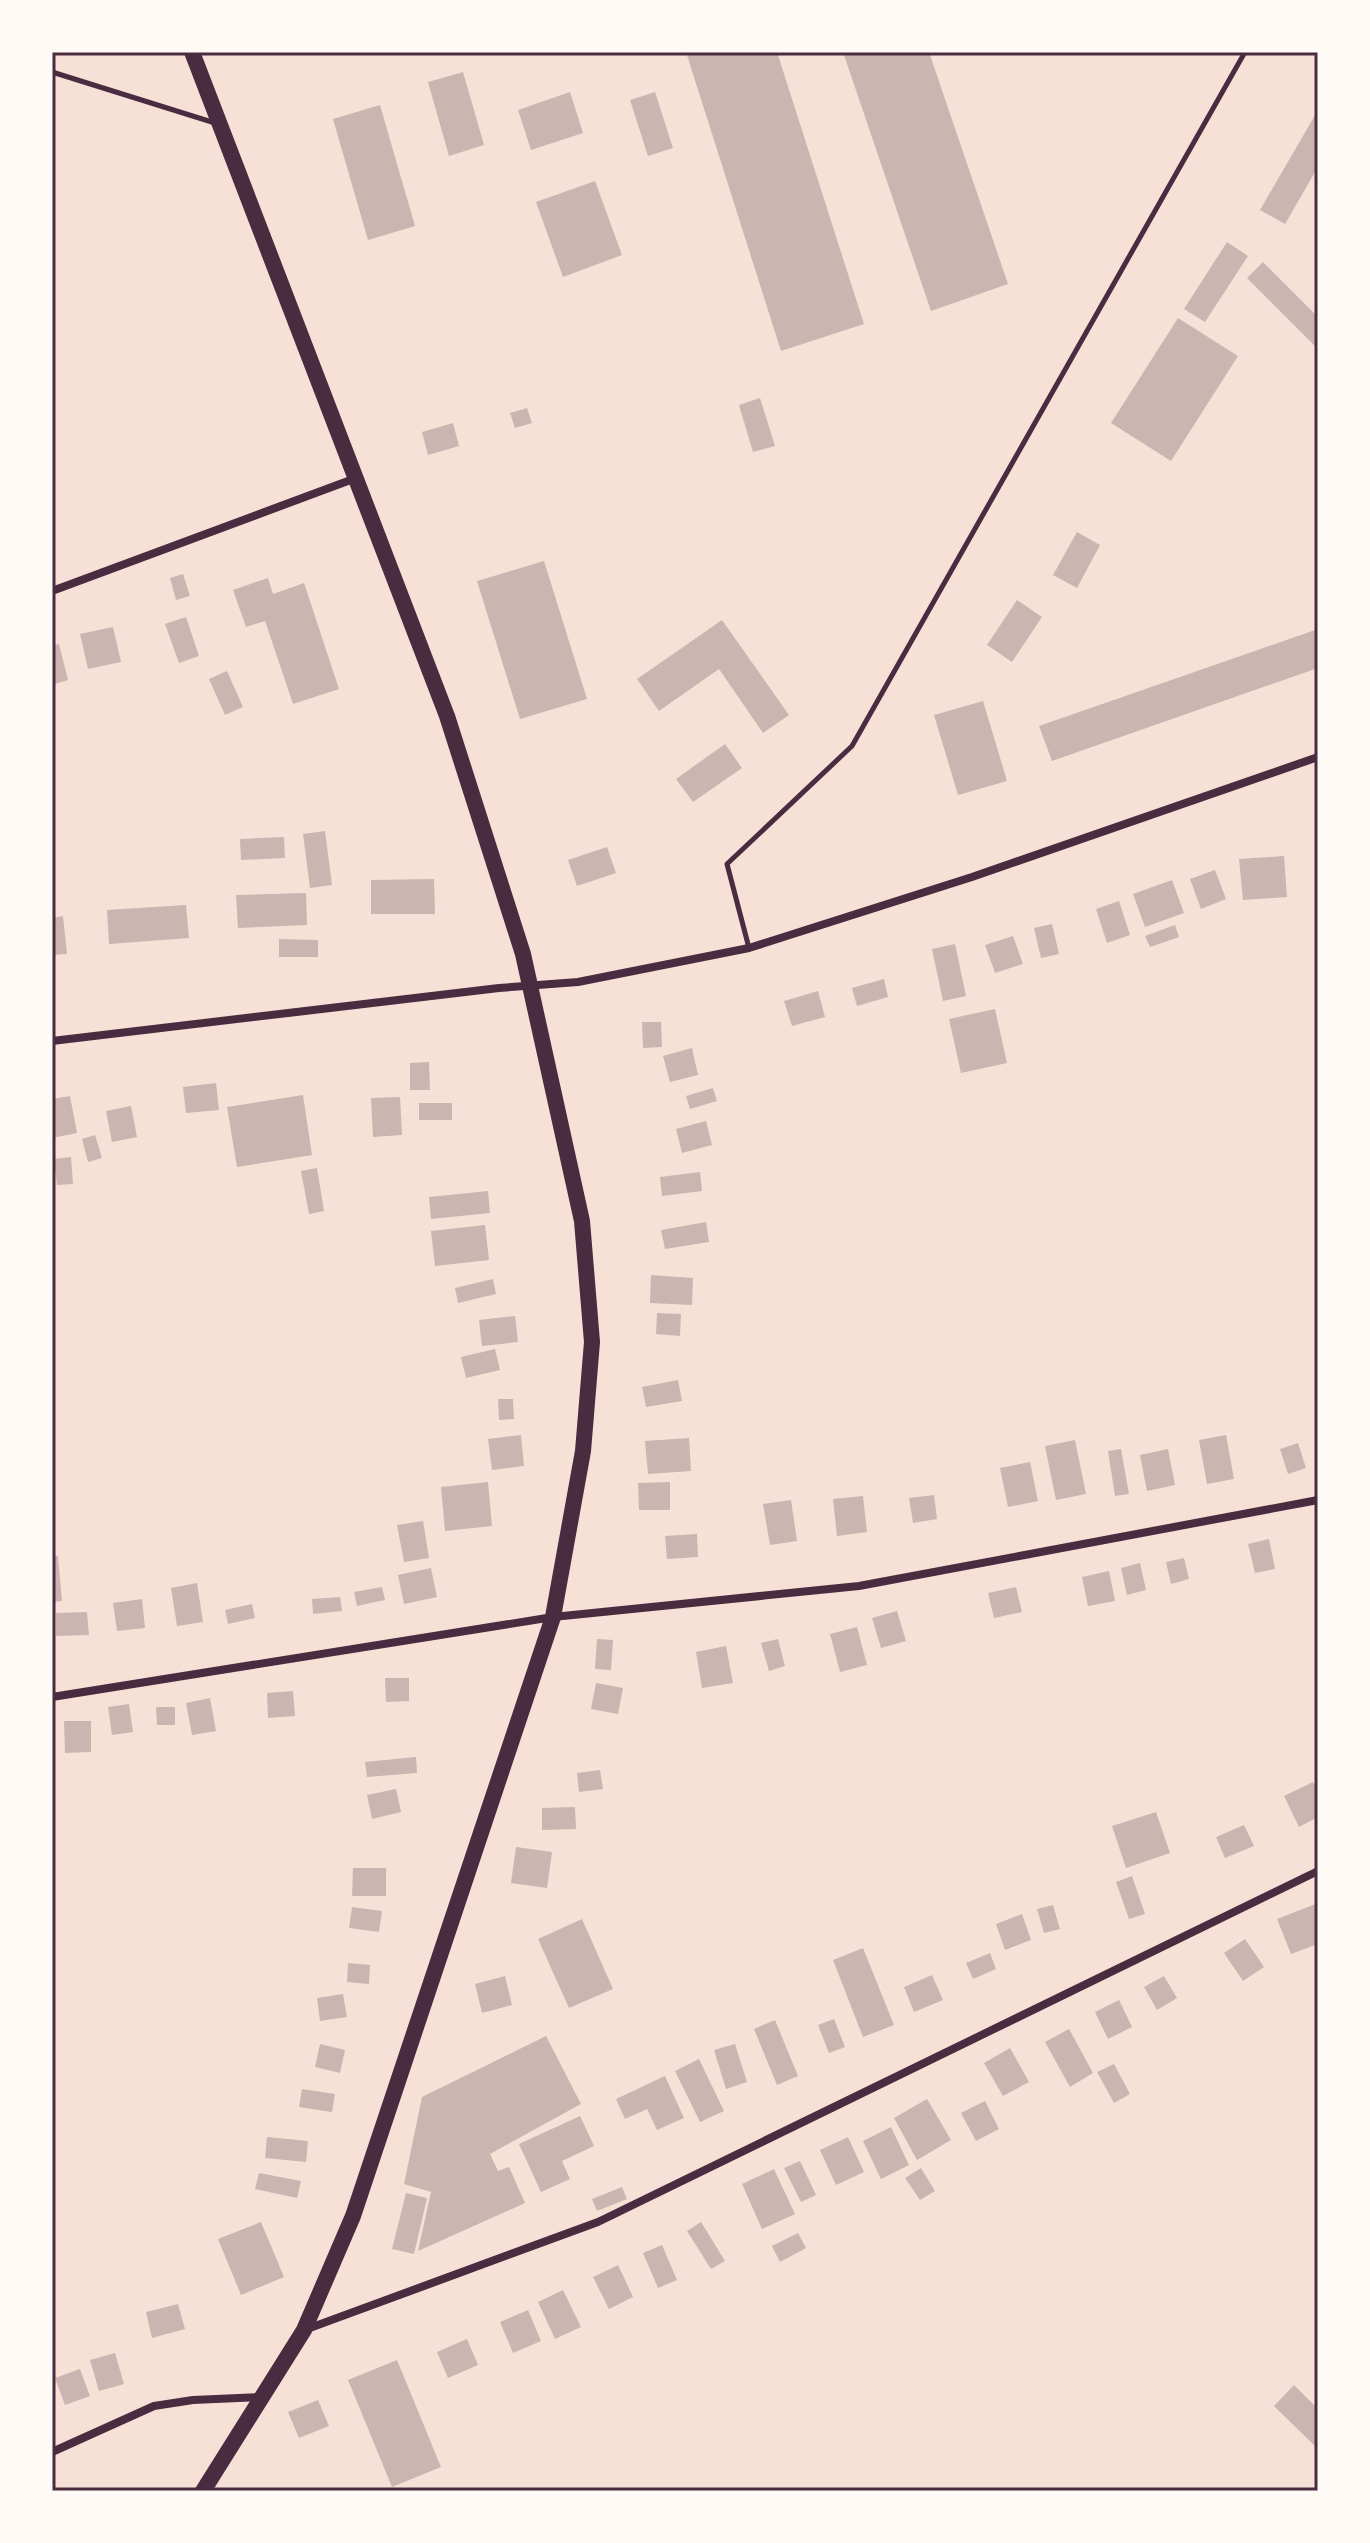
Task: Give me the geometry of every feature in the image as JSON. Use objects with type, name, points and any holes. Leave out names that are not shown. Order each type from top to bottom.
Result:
[{"type":"main road","points":[[192,52],[447,716],[532,985],[582,1221],[592,1342],[583,1451],[553,1617],[353,2216],[304,2330],[203,2491]]},
{"type":"street","points":[[52,591],[356,477]]},
{"type":"street","points":[[52,1041],[578,982],[749,948],[972,877],[1318,757]]},
{"type":"street","points":[[52,1697],[553,1617],[859,1586],[1318,1500]]},
{"type":"street","points":[[304,2330],[598,2222],[1318,1871]]},
{"type":"street","points":[[52,2452],[154,2406],[193,2400],[261,2397]]},
{"type":"lane","points":[[749,948],[727,864],[852,746],[1245,52]]},
{"type":"lane","points":[[52,72],[220,124]]},
{"type":"building","points":[[686,52],[777,52],[864,324],[781,351]]},
{"type":"building","points":[[843,52],[929,52],[1008,284],[931,311]]},
{"type":"building","points":[[463,72],[484,145],[449,156],[428,82]]},
{"type":"building","points":[[570,92],[583,133],[531,150],[518,110]]},
{"type":"building","points":[[655,92],[673,148],[648,156],[630,100]]},
{"type":"building","points":[[380,105],[415,226],[368,240],[333,119]]},
{"type":"building","points":[[1318,110],[1318,167],[1285,224],[1260,210]]},
{"type":"building","points":[[595,181],[622,255],[563,277],[536,202]]},
{"type":"building","points":[[1227,242],[1248,256],[1205,322],[1184,309]]},
{"type":"building","points":[[1263,262],[1318,317],[1318,349],[1247,278]]},
{"type":"building","points":[[1178,318],[1238,356],[1171,461],[1111,423]]},
{"type":"building","points":[[760,398],[775,446],[753,452],[739,405]]},
{"type":"building","points":[[527,408],[532,423],[515,428],[510,413]]},
{"type":"building","points":[[453,423],[459,446],[428,455],[422,432]]},
{"type":"building","points":[[1077,532],[1100,545],[1077,588],[1053,575]]},
{"type":"building","points":[[544,561],[587,699],[520,719],[477,581]]},
{"type":"building","points":[[183,574],[190,596],[176,600],[170,578]]},
{"type":"building","points":[[268,578],[273,594],[304,583],[339,689],[293,704],[265,621],[246,627],[233,590]]},
{"type":"building","points":[[1017,600],[1042,617],[1012,662],[987,645]]},
{"type":"building","points":[[186,617],[199,656],[179,663],[165,624]]},
{"type":"building","points":[[722,620],[789,715],[763,733],[719,669],[659,711],[637,679]]},
{"type":"building","points":[[113,627],[121,662],[88,669],[80,634]]},
{"type":"building","points":[[1318,629],[1318,668],[1052,761],[1039,726]]},
{"type":"building","points":[[59,644],[68,680],[52,685],[52,646]]},
{"type":"building","points":[[227,671],[243,707],[225,715],[209,679]]},
{"type":"building","points":[[983,701],[1007,781],[958,795],[934,715]]},
{"type":"building","points":[[725,744],[742,768],[693,802],[676,779]]},
{"type":"building","points":[[325,831],[332,885],[310,888],[303,834]]},
{"type":"building","points":[[284,837],[285,858],[241,860],[240,839]]},
{"type":"building","points":[[607,847],[616,873],[577,886],[568,860]]},
{"type":"building","points":[[1284,856],[1287,897],[1243,900],[1239,859]]},
{"type":"building","points":[[1215,870],[1226,899],[1201,909],[1190,879]]},
{"type":"building","points":[[434,879],[435,914],[371,914],[371,880]]},
{"type":"building","points":[[1172,880],[1184,913],[1145,927],[1133,894]]},
{"type":"building","points":[[306,893],[307,925],[238,928],[236,895]]},
{"type":"building","points":[[1119,901],[1130,935],[1107,943],[1096,909]]},
{"type":"building","points":[[186,905],[189,938],[109,944],[107,910]]},
{"type":"building","points":[[63,916],[67,954],[52,955],[52,918]]},
{"type":"building","points":[[1052,924],[1059,954],[1041,958],[1034,928]]},
{"type":"building","points":[[1175,925],[1179,937],[1150,947],[1145,936]]},
{"type":"building","points":[[1013,936],[1023,964],[995,973],[985,945]]},
{"type":"building","points":[[279,939],[318,940],[318,957],[279,957]]},
{"type":"building","points":[[955,944],[966,996],[943,1001],[932,949]]},
{"type":"building","points":[[884,979],[888,997],[857,1006],[852,988]]},
{"type":"building","points":[[818,991],[825,1017],[792,1026],[784,1001]]},
{"type":"building","points":[[995,1009],[1007,1063],[961,1073],[949,1019]]},
{"type":"building","points":[[642,1022],[661,1022],[662,1047],[643,1048]]},
{"type":"building","points":[[692,1048],[698,1075],[670,1082],[663,1056]]},
{"type":"building","points":[[429,1062],[430,1090],[410,1090],[410,1063]]},
{"type":"building","points":[[216,1083],[219,1110],[186,1113],[183,1087]]},
{"type":"building","points":[[713,1088],[717,1101],[690,1109],[686,1096]]},
{"type":"building","points":[[303,1095],[312,1155],[237,1167],[227,1107]]},
{"type":"building","points":[[70,1096],[77,1133],[52,1138],[52,1099]]},
{"type":"building","points":[[400,1097],[402,1135],[373,1137],[371,1098]]},
{"type":"building","points":[[419,1103],[452,1103],[452,1120],[419,1120]]},
{"type":"building","points":[[131,1106],[137,1137],[112,1142],[106,1111]]},
{"type":"building","points":[[706,1121],[712,1145],[682,1153],[676,1129]]},
{"type":"building","points":[[95,1135],[102,1158],[88,1162],[82,1139]]},
{"type":"building","points":[[71,1157],[73,1184],[57,1185],[54,1159]]},
{"type":"building","points":[[317,1168],[324,1211],[309,1214],[301,1171]]},
{"type":"building","points":[[700,1172],[702,1191],[662,1196],[660,1177]]},
{"type":"building","points":[[488,1191],[490,1213],[431,1219],[429,1197]]},
{"type":"building","points":[[706,1222],[709,1242],[665,1249],[661,1230]]},
{"type":"building","points":[[485,1225],[489,1260],[435,1266],[431,1231]]},
{"type":"building","points":[[651,1275],[693,1278],[692,1305],[650,1303]]},
{"type":"building","points":[[493,1279],[496,1294],[458,1303],[455,1288]]},
{"type":"building","points":[[657,1313],[681,1314],[680,1336],[656,1334]]},
{"type":"building","points":[[515,1316],[518,1342],[482,1346],[479,1320]]},
{"type":"building","points":[[495,1349],[500,1370],[466,1378],[461,1357]]},
{"type":"building","points":[[678,1380],[682,1401],[646,1407],[642,1387]]},
{"type":"building","points":[[498,1399],[513,1399],[514,1419],[499,1420]]},
{"type":"building","points":[[521,1435],[524,1466],[492,1470],[488,1439]]},
{"type":"building","points":[[1226,1435],[1234,1479],[1207,1484],[1199,1440]]},
{"type":"building","points":[[689,1438],[691,1471],[648,1474],[645,1441]]},
{"type":"building","points":[[1075,1440],[1086,1494],[1056,1500],[1045,1446]]},
{"type":"building","points":[[1298,1443],[1306,1468],[1288,1474],[1280,1449]]},
{"type":"building","points":[[1121,1449],[1129,1494],[1115,1496],[1108,1451]]},
{"type":"building","points":[[1168,1449],[1175,1485],[1147,1491],[1140,1455]]},
{"type":"building","points":[[1030,1462],[1038,1501],[1008,1507],[1000,1468]]},
{"type":"building","points":[[488,1482],[492,1526],[445,1531],[441,1487]]},
{"type":"building","points":[[670,1482],[670,1510],[639,1510],[638,1483]]},
{"type":"building","points":[[934,1495],[937,1519],[913,1523],[909,1498]]},
{"type":"building","points":[[863,1496],[867,1532],[837,1536],[833,1499]]},
{"type":"building","points":[[791,1500],[797,1541],[770,1545],[763,1504]]},
{"type":"building","points":[[423,1521],[429,1558],[404,1562],[397,1525]]},
{"type":"building","points":[[697,1534],[698,1557],[667,1559],[665,1536]]},
{"type":"building","points":[[1269,1539],[1275,1569],[1255,1573],[1248,1544]]},
{"type":"building","points":[[58,1556],[62,1601],[52,1602],[52,1557]]},
{"type":"building","points":[[1184,1558],[1189,1579],[1171,1584],[1166,1562]]},
{"type":"building","points":[[1140,1563],[1146,1590],[1127,1595],[1121,1568]]},
{"type":"building","points":[[431,1568],[437,1597],[404,1604],[398,1575]]},
{"type":"building","points":[[1109,1571],[1115,1601],[1088,1606],[1082,1577]]},
{"type":"building","points":[[197,1583],[203,1622],[177,1626],[171,1588]]},
{"type":"building","points":[[382,1587],[385,1600],[357,1606],[354,1592]]},
{"type":"building","points":[[1016,1587],[1022,1612],[994,1618],[988,1593]]},
{"type":"building","points":[[340,1597],[342,1611],[313,1614],[312,1599]]},
{"type":"building","points":[[142,1599],[145,1628],[117,1631],[113,1603]]},
{"type":"building","points":[[252,1604],[255,1618],[228,1624],[225,1610]]},
{"type":"building","points":[[897,1611],[906,1641],[881,1648],[872,1618]]},
{"type":"building","points":[[87,1612],[89,1635],[56,1636],[56,1613]]},
{"type":"building","points":[[857,1627],[867,1665],[840,1672],[830,1634]]},
{"type":"building","points":[[597,1639],[613,1640],[611,1670],[595,1669]]},
{"type":"building","points":[[778,1639],[785,1666],[769,1671],[761,1643]]},
{"type":"building","points":[[726,1646],[733,1683],[702,1688],[696,1652]]},
{"type":"building","points":[[385,1678],[409,1678],[409,1701],[386,1702]]},
{"type":"building","points":[[596,1683],[623,1688],[618,1714],[591,1709]]},
{"type":"building","points":[[293,1691],[295,1716],[268,1718],[267,1693]]},
{"type":"building","points":[[210,1698],[216,1731],[192,1735],[186,1703]]},
{"type":"building","points":[[129,1704],[133,1732],[112,1735],[108,1707]]},
{"type":"building","points":[[156,1707],[175,1707],[175,1725],[157,1725]]},
{"type":"building","points":[[64,1721],[91,1721],[91,1752],[65,1753]]},
{"type":"building","points":[[416,1757],[417,1773],[367,1777],[365,1762]]},
{"type":"building","points":[[600,1770],[603,1789],[579,1792],[577,1773]]},
{"type":"building","points":[[1313,1782],[1318,1793],[1318,1817],[1299,1827],[1284,1796]]},
{"type":"building","points":[[396,1789],[401,1812],[372,1819],[367,1795]]},
{"type":"building","points":[[575,1807],[576,1829],[542,1830],[542,1808]]},
{"type":"building","points":[[1156,1812],[1170,1853],[1126,1868],[1112,1826]]},
{"type":"building","points":[[1244,1825],[1254,1846],[1225,1858],[1216,1837]]},
{"type":"building","points":[[516,1847],[552,1852],[547,1888],[511,1883]]},
{"type":"building","points":[[353,1868],[386,1868],[386,1896],[352,1896]]},
{"type":"building","points":[[1132,1876],[1145,1914],[1129,1919],[1116,1882]]},
{"type":"building","points":[[1318,1903],[1318,1944],[1291,1954],[1277,1919]]},
{"type":"building","points":[[1053,1905],[1060,1929],[1044,1933],[1037,1909]]},
{"type":"building","points":[[352,1907],[382,1911],[379,1932],[349,1928]]},
{"type":"building","points":[[1022,1914],[1031,1940],[1005,1950],[996,1924]]},
{"type":"building","points":[[582,1919],[613,1989],[569,2008],[538,1939]]},
{"type":"building","points":[[1245,1939],[1264,1967],[1243,1981],[1224,1953]]},
{"type":"building","points":[[863,1948],[894,2025],[863,2037],[833,1960]]},
{"type":"building","points":[[990,1953],[996,1969],[973,1979],[966,1963]]},
{"type":"building","points":[[348,1963],[370,1965],[369,1984],[347,1982]]},
{"type":"building","points":[[932,1975],[943,2000],[914,2012],[904,1987]]},
{"type":"building","points":[[505,1976],[512,2005],[482,2013],[475,1984]]},
{"type":"building","points":[[1164,1976],[1177,1998],[1157,2010],[1144,1987]]},
{"type":"building","points":[[343,1994],[347,2017],[320,2021],[317,1998]]},
{"type":"building","points":[[1119,2000],[1132,2027],[1108,2039],[1095,2012]]},
{"type":"building","points":[[834,2019],[845,2047],[829,2053],[818,2025]]},
{"type":"building","points":[[775,2020],[798,2076],[777,2085],[754,2029]]},
{"type":"building","points":[[1069,2029],[1093,2073],[1070,2087],[1045,2042]]},
{"type":"building","points":[[546,2036],[581,2104],[490,2154],[498,2171],[509,2167],[525,2203],[418,2251],[431,2192],[404,2184],[422,2097]]},
{"type":"building","points":[[320,2044],[345,2050],[340,2073],[315,2067]]},
{"type":"building","points":[[735,2044],[747,2082],[726,2089],[714,2050]]},
{"type":"building","points":[[1010,2048],[1029,2082],[1003,2096],[984,2063]]},
{"type":"building","points":[[699,2059],[724,2111],[700,2122],[675,2071]]},
{"type":"building","points":[[1114,2064],[1130,2094],[1114,2103],[1097,2072]]},
{"type":"building","points":[[665,2076],[684,2118],[657,2130],[647,2109],[625,2119],[616,2099]]},
{"type":"building","points":[[302,2089],[335,2094],[332,2112],[299,2107]]},
{"type":"building","points":[[927,2099],[951,2140],[917,2160],[894,2118]]},
{"type":"building","points":[[985,2101],[999,2129],[976,2141],[961,2113]]},
{"type":"building","points":[[580,2116],[594,2146],[562,2161],[570,2179],[541,2192],[519,2144]]},
{"type":"building","points":[[891,2127],[909,2165],[881,2179],[863,2141]]},
{"type":"building","points":[[267,2137],[308,2141],[306,2162],[265,2158]]},
{"type":"building","points":[[848,2137],[864,2172],[836,2185],[820,2150]]},
{"type":"building","points":[[800,2161],[816,2195],[801,2202],[784,2168]]},
{"type":"building","points":[[921,2168],[935,2191],[920,2200],[905,2178]]},
{"type":"building","points":[[774,2169],[795,2214],[762,2229],[742,2184]]},
{"type":"building","points":[[259,2173],[301,2181],[297,2198],[255,2189]]},
{"type":"building","points":[[622,2187],[627,2199],[597,2211],[592,2199]]},
{"type":"building","points":[[406,2193],[427,2198],[414,2254],[392,2249]]},
{"type":"building","points":[[261,2222],[284,2277],[241,2295],[218,2239]]},
{"type":"building","points":[[701,2222],[725,2261],[711,2269],[687,2231]]},
{"type":"building","points":[[798,2233],[806,2248],[780,2262],[772,2246]]},
{"type":"building","points":[[662,2245],[677,2280],[658,2288],[643,2253]]},
{"type":"building","points":[[618,2265],[633,2297],[609,2309],[593,2277]]},
{"type":"building","points":[[563,2290],[581,2327],[555,2339],[538,2302]]},
{"type":"building","points":[[178,2304],[185,2329],[152,2338],[146,2312]]},
{"type":"building","points":[[528,2310],[541,2341],[513,2353],[500,2322]]},
{"type":"building","points":[[467,2339],[478,2365],[448,2378],[437,2352]]},
{"type":"building","points":[[115,2353],[124,2384],[99,2391],[90,2360]]},
{"type":"building","points":[[397,2360],[441,2467],[392,2487],[348,2380]]},
{"type":"building","points":[[80,2369],[90,2396],[65,2405],[55,2378]]},
{"type":"building","points":[[1294,2385],[1318,2409],[1318,2449],[1274,2406]]},
{"type":"building","points":[[318,2400],[329,2426],[299,2438],[288,2412]]}]
